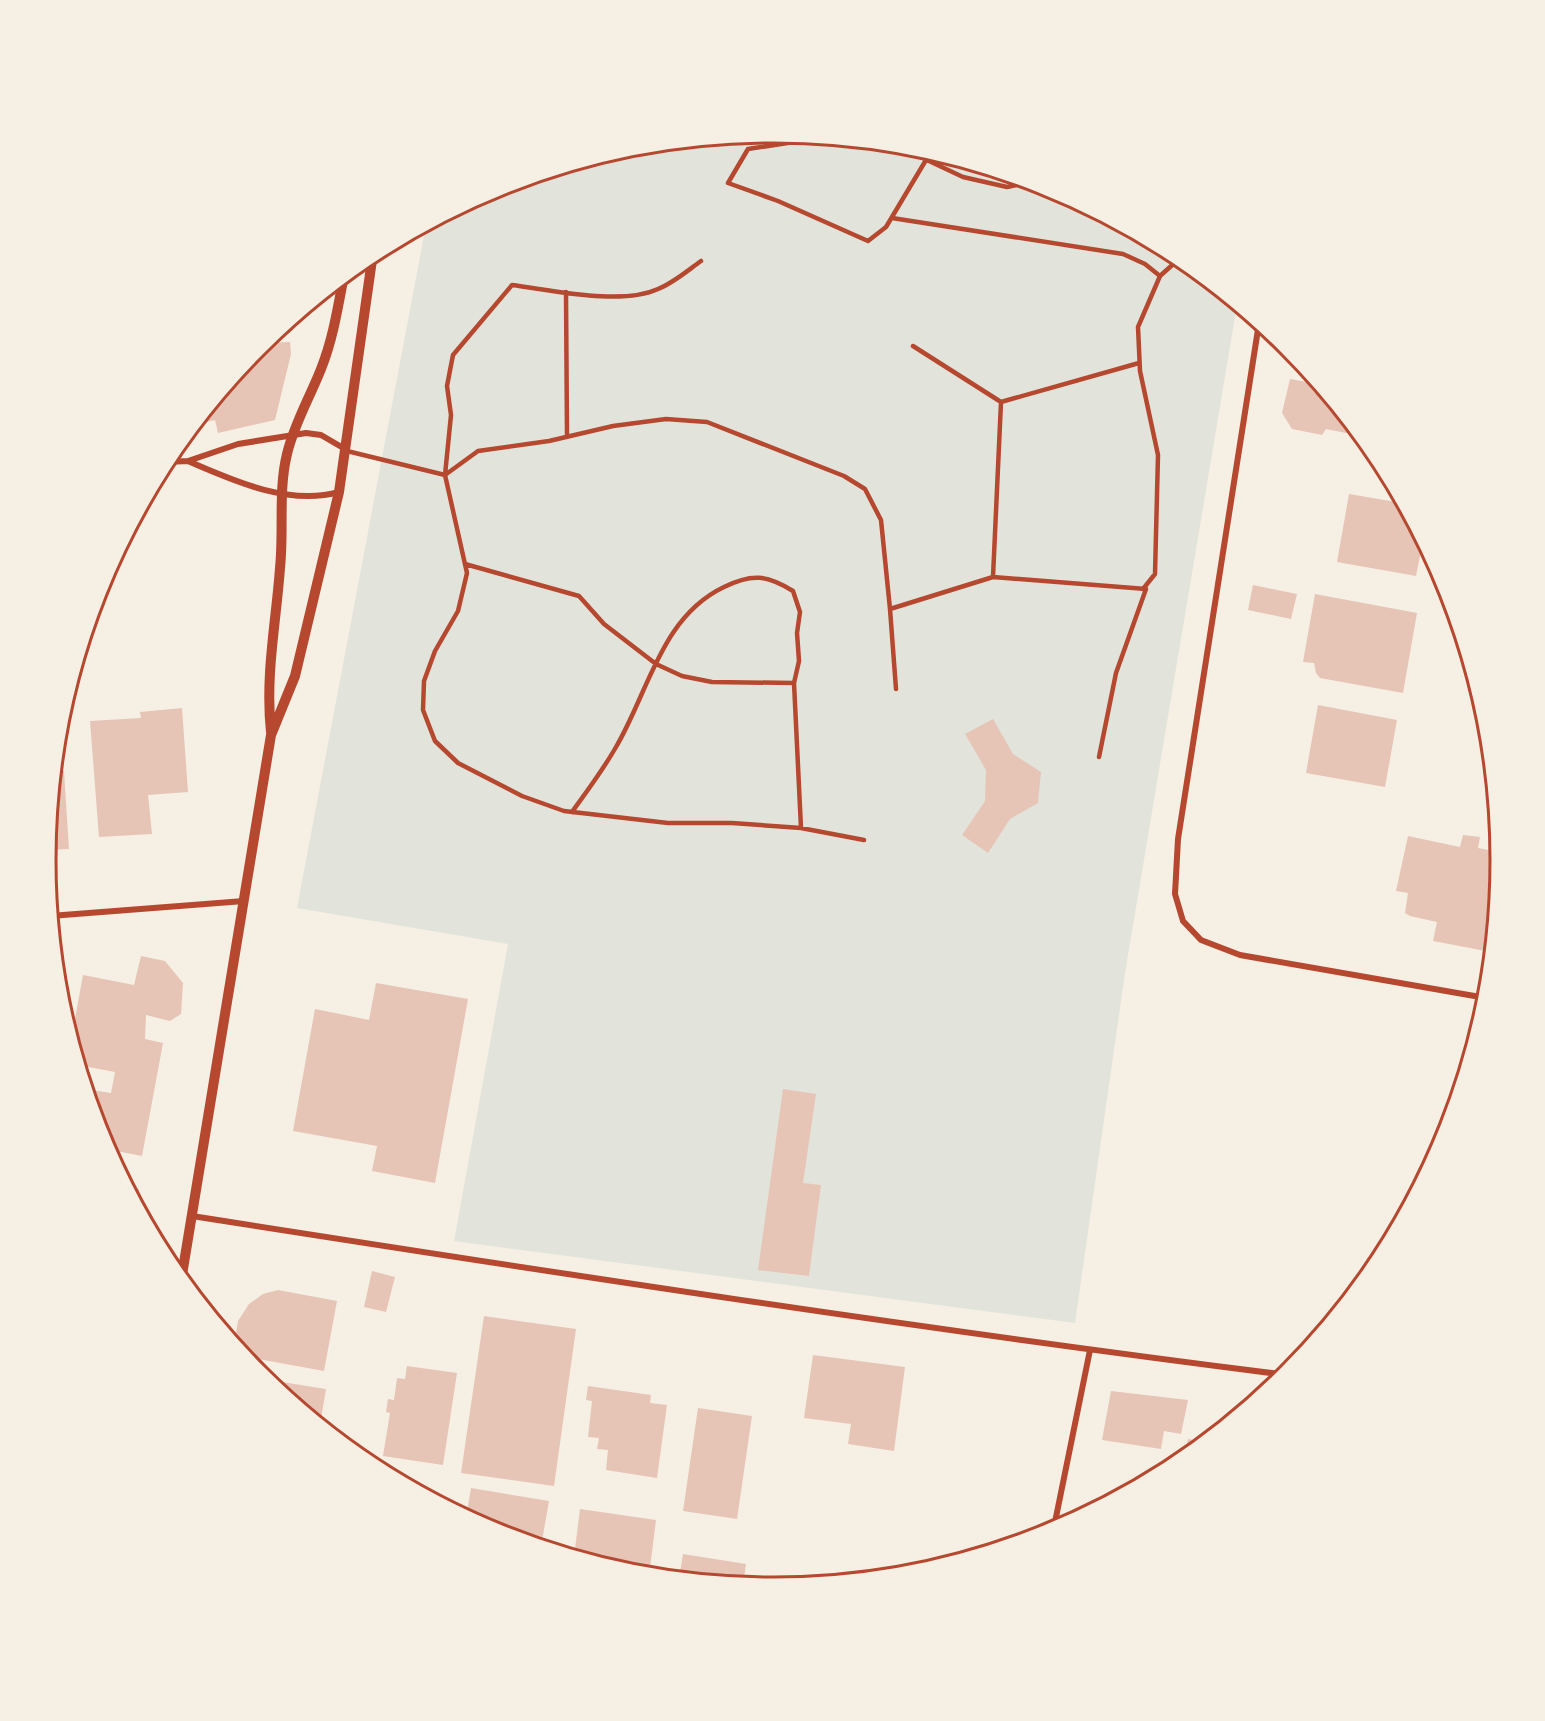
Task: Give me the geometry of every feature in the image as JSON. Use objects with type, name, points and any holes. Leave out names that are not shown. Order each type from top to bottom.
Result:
[{"type":"street","points":[[183,1269],[271,735],[295,675],[339,492],[372,265]]},
{"type":"street","points":[[271,735],[268,703],[269,671],[281,567],[281,493],[287,454],[293,434],[322,366],[333,331],[341,288]]},
{"type":"street","points":[[1257,333],[1178,839],[1175,894],[1183,921],[1201,940],[1240,955],[1477,996]]},
{"type":"street","points":[[176,462],[188,461],[238,444],[306,433],[321,435],[346,451]]},
{"type":"street","points":[[188,461],[234,479],[281,493],[311,498],[339,492]]},
{"type":"street","points":[[58,915],[244,901]]},
{"type":"street","points":[[192,1216],[635,1286],[1273,1373]]},
{"type":"street","points":[[1056,1519],[1090,1350]]},
{"type":"lane","points":[[784,144],[748,149],[728,183],[778,201],[868,241],[886,227],[926,160]]},
{"type":"lane","points":[[928,161],[963,177],[1007,187],[1013,186]]},
{"type":"lane","points":[[892,218],[1123,254],[1145,264],[1160,276]]},
{"type":"lane","points":[[701,261],[657,290],[630,296],[597,296],[512,285],[453,355],[447,386],[451,415],[445,475],[467,573],[458,611],[435,651],[424,681],[423,710],[435,741],[458,763],[522,796],[564,811],[668,823],[732,823],[801,828],[864,840]]},
{"type":"lane","points":[[1143,589],[1155,574],[1158,455],[1140,363],[1138,327],[1160,276],[1172,265]]},
{"type":"lane","points":[[566,292],[567,437]]},
{"type":"lane","points":[[913,346],[1001,402],[1140,363]]},
{"type":"lane","points":[[993,577],[1001,402]]},
{"type":"lane","points":[[346,451],[445,475],[478,451],[567,437],[613,426],[666,419],[707,422],[844,476],[865,489],[881,520],[896,689]]},
{"type":"lane","points":[[465,564],[579,597],[604,624],[656,664],[682,676],[712,681],[794,683]]},
{"type":"lane","points":[[890,609],[993,577],[1143,589]]},
{"type":"lane","points":[[572,812],[616,747],[669,638],[691,608],[715,591],[743,578],[774,579],[793,591],[800,612],[797,633],[799,661],[794,683],[801,828]]},
{"type":"lane","points":[[1099,757],[1116,674],[1146,589],[1143,589]]},
{"type":"shaded area","points":[[772,143],[819,145],[912,157],[958,168],[1047,198],[1090,217],[1171,264],[1236,313],[1125,973],[1075,1323],[454,1241],[508,944],[297,908],[424,234],[455,217],[498,198],[587,168],[633,157],[726,145]]},
{"type":"building","points":[[278,342],[290,342],[291,354],[275,420],[218,433],[215,420],[205,422],[233,388]]},
{"type":"building","points":[[1290,379],[1306,382],[1348,433],[1326,429],[1322,435],[1292,429],[1282,413]]},
{"type":"building","points":[[1349,494],[1393,501],[1421,553],[1416,576],[1337,562]]},
{"type":"building","points":[[1253,585],[1297,594],[1291,619],[1248,610]]},
{"type":"building","points":[[1315,594],[1417,613],[1403,693],[1320,678],[1316,673],[1314,663],[1303,662]]},
{"type":"building","points":[[1318,705],[1397,720],[1385,787],[1306,773]]},
{"type":"building","points":[[182,708],[188,792],[148,795],[152,834],[99,837],[90,721],[141,718],[140,712]]},
{"type":"building","points":[[993,719],[1013,754],[1041,772],[1038,803],[1010,819],[988,853],[962,835],[985,801],[986,770],[965,734]]},
{"type":"building","points":[[62,771],[64,771],[69,849],[56,850],[57,814]]},
{"type":"building","points":[[1463,835],[1480,837],[1478,848],[1490,850],[1488,907],[1483,951],[1433,941],[1437,922],[1405,913],[1408,893],[1396,891],[1408,836],[1460,847]]},
{"type":"building","points":[[141,956],[165,961],[183,983],[181,1014],[170,1021],[146,1015],[145,1039],[163,1043],[142,1156],[117,1151],[94,1090],[111,1093],[115,1072],[86,1067],[74,1022],[83,975],[134,985]]},
{"type":"building","points":[[376,983],[468,999],[435,1183],[372,1171],[377,1146],[293,1131],[315,1009],[369,1020]]},
{"type":"building","points":[[783,1089],[816,1094],[803,1183],[821,1185],[809,1276],[758,1270]]},
{"type":"building","points":[[372,1271],[395,1277],[386,1312],[364,1307]]},
{"type":"building","points":[[278,1290],[337,1301],[324,1371],[258,1359],[236,1336],[238,1321],[249,1304],[263,1294]]},
{"type":"building","points":[[484,1316],[576,1329],[554,1486],[461,1473]]},
{"type":"building","points":[[813,1355],[905,1367],[894,1451],[848,1444],[851,1424],[804,1418]]},
{"type":"building","points":[[407,1366],[457,1373],[443,1465],[383,1456],[390,1413],[386,1412],[388,1399],[394,1400],[397,1378],[405,1379]]},
{"type":"building","points":[[281,1382],[326,1389],[321,1417]]},
{"type":"building","points":[[588,1386],[651,1395],[650,1403],[667,1405],[657,1478],[606,1470],[608,1450],[597,1449],[599,1438],[588,1437],[592,1401],[586,1400]]},
{"type":"building","points":[[1111,1391],[1188,1400],[1181,1434],[1164,1431],[1161,1449],[1102,1440]]},
{"type":"building","points":[[698,1408],[752,1416],[737,1519],[683,1511]]},
{"type":"building","points":[[471,1488],[549,1501],[542,1539],[467,1509]]},
{"type":"building","points":[[580,1509],[656,1520],[650,1567],[575,1549]]},
{"type":"building","points":[[683,1554],[746,1564],[744,1576],[680,1571]]}]
